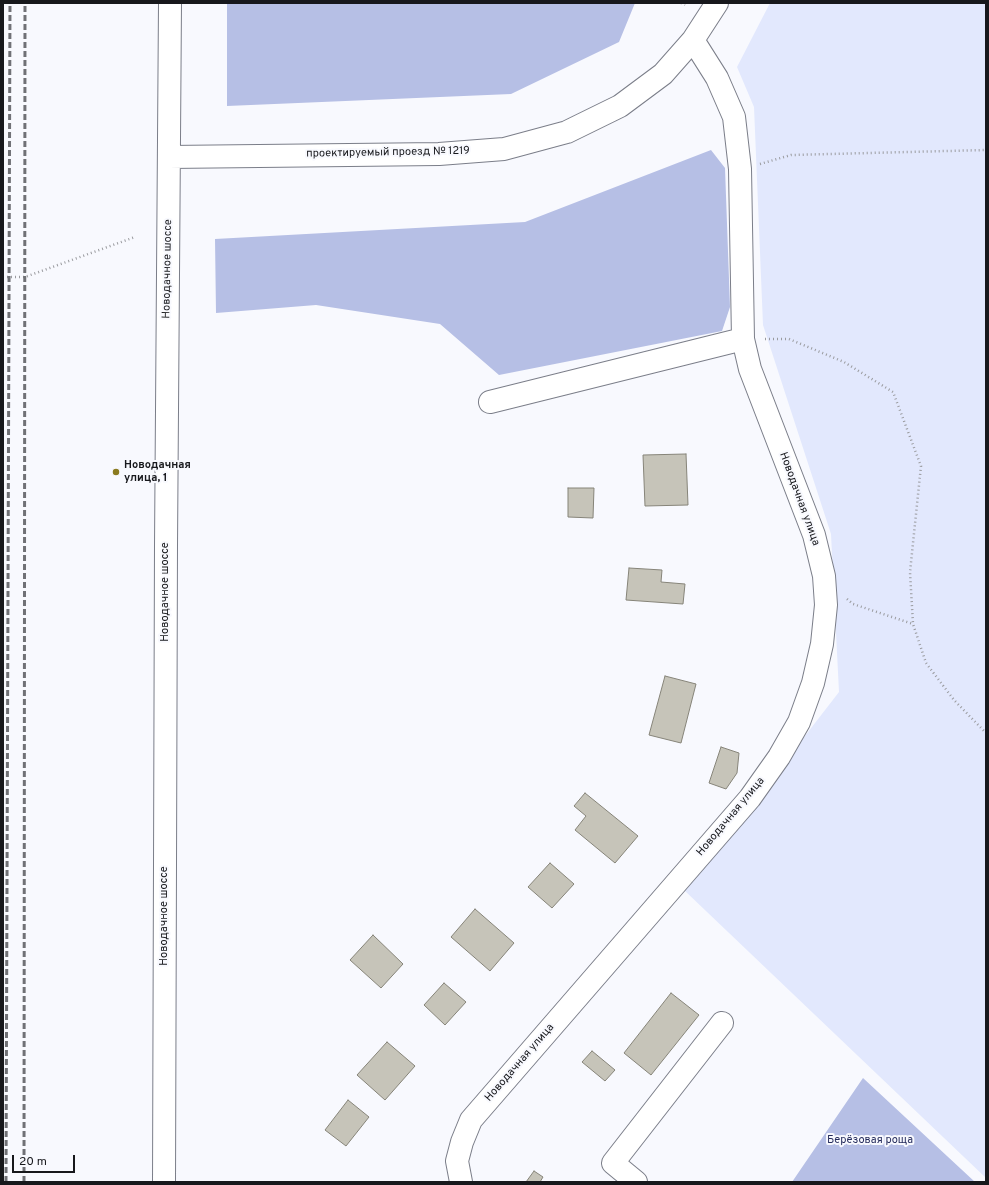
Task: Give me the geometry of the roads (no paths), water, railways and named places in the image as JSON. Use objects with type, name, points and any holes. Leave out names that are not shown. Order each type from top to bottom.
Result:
[{"type":"street","name":"Новодачное шоссе","points":[[164,1182],[166,545],[170,3]]},
{"type":"street","points":[[693,40],[717,3]]},
{"type":"street","name":"проектируемый проезд № 1219","points":[[169,157],[439,154],[504,149],[567,132],[620,106],[663,74],[693,40]]},
{"type":"street","name":"Новодачная улица","points":[[461,1182],[457,1161],[462,1142],[471,1120],[750,798],[779,757],[799,722],[813,683],[822,644],[826,605],[824,576],[814,535],[750,369],[743,339],[740,169],[734,117],[717,78],[693,40]]},
{"type":"street","points":[[490,402],[743,339]]},
{"type":"street","points":[[636,1182],[613,1163],[722,1022]]},
{"type":"railway","points":[[6,1182],[10,3]]},
{"type":"railway","points":[[24,1182],[25,3]]},
{"type":"place","name":"Новодачная улица, 1","points":[[116,472]]},
{"type":"park label","name":"Берёзовая роща","points":[[870,1141]]}]
